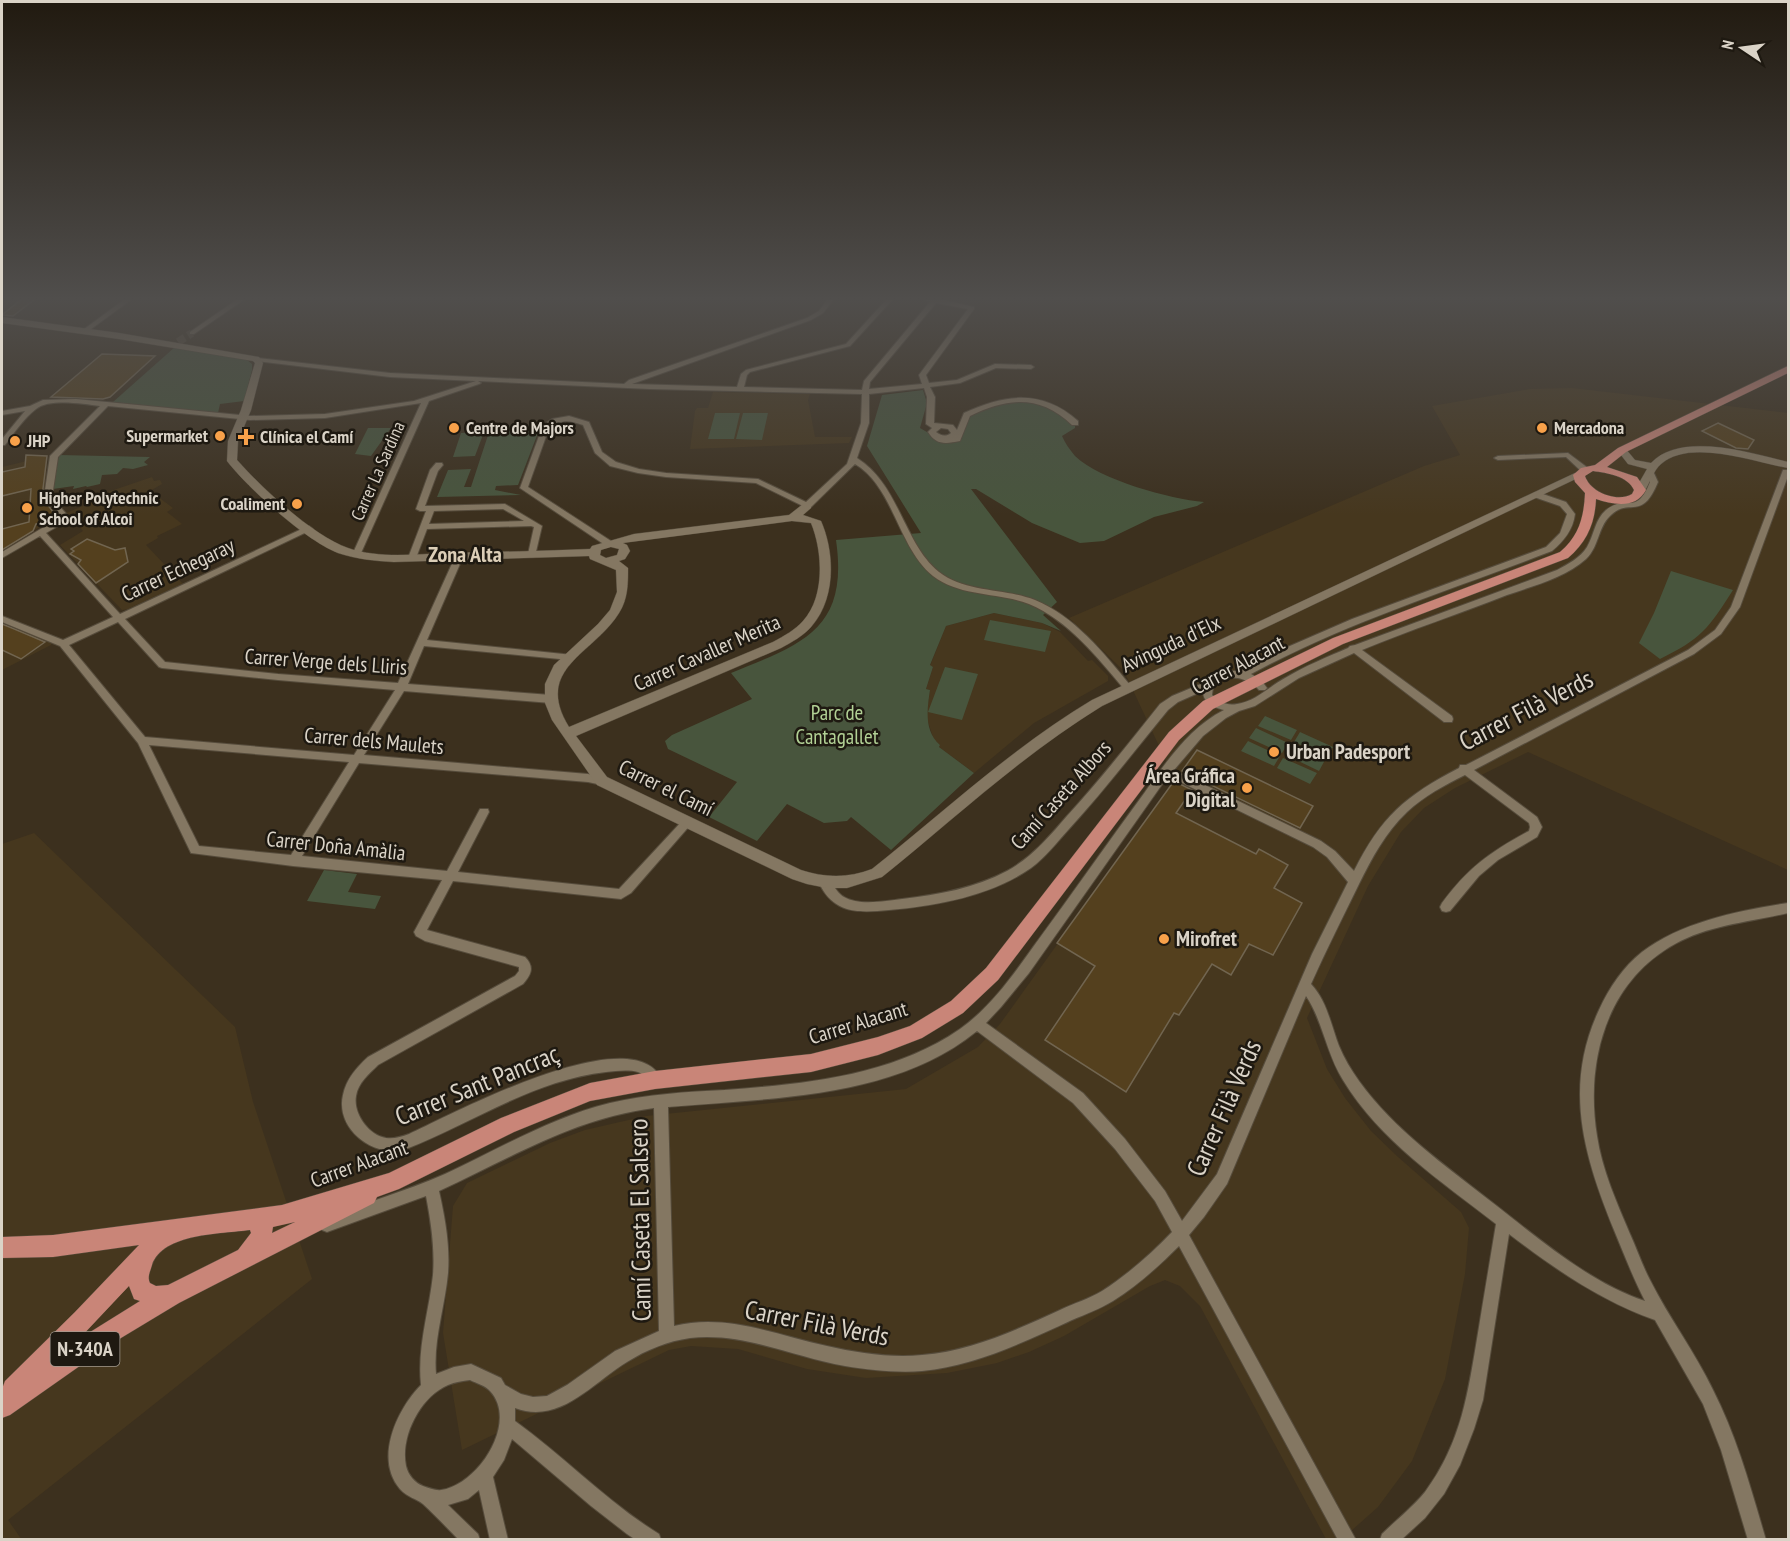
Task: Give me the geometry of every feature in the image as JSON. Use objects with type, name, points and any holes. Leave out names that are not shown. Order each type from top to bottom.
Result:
[{"type":"main road","points":[[1584,481],[1618,452],[1784,371]]},
{"type":"main road","points":[[1591,508],[1609,499],[1628,500],[1639,495],[1640,490],[1636,484],[1614,464],[1618,452]]},
{"type":"main road","points":[[1598,468],[1626,476]]},
{"type":"main road","points":[[1584,481],[1609,499]]},
{"type":"main road","points":[[1576,554],[1591,508],[1584,481]]},
{"type":"main road","name":"Carrer Alacant","points":[[2,1247],[53,1246],[113,1236],[254,1220],[311,1207],[392,1182],[508,1125],[561,1102],[604,1089],[655,1080],[779,1068],[847,1055],[907,1035],[948,1014],[975,991],[1014,947],[1174,736],[1198,712],[1356,633],[1576,554]]},
{"type":"main road","points":[[150,1249],[138,1272],[138,1285],[148,1295],[156,1297],[171,1295],[392,1182]]},
{"type":"main road","points":[[238,1262],[253,1249],[263,1233],[263,1227],[254,1220]]},
{"type":"main road","points":[[2,1401],[70,1334],[156,1242],[176,1230]]},
{"type":"main road","name":"N-340A","points":[[2,1407],[103,1336],[171,1295]]},
{"type":"street","points":[[255,371],[244,417],[232,446],[232,461],[263,491],[329,545],[357,554],[412,558],[593,552],[599,546],[634,537],[792,518],[807,518],[816,521]]},
{"type":"street","points":[[358,371],[390,375],[626,386],[865,392],[958,382],[984,371]]},
{"type":"street","points":[[626,386],[631,381],[660,371]]},
{"type":"street","points":[[740,389],[744,374],[748,371]]},
{"type":"street","points":[[792,518],[848,469],[854,459],[865,423],[866,382],[875,371]]},
{"type":"street","points":[[925,371],[922,375],[931,397],[930,424],[935,438],[941,441],[957,439],[967,415],[1006,399],[1021,399],[1056,407],[1075,423]]},
{"type":"street","points":[[2,413],[32,408],[45,402],[72,401],[244,417],[325,416],[426,400],[483,380]]},
{"type":"street","name":"Carrer La Sardina","points":[[357,554],[426,400]]},
{"type":"street","points":[[2,555],[63,516],[48,498],[54,456],[106,404]]},
{"type":"street","points":[[2,443],[32,408]]},
{"type":"street","points":[[593,552],[597,560],[612,561],[621,557],[625,551],[621,545],[611,543],[524,488],[546,427],[555,421],[569,418],[584,422],[590,429],[599,453],[604,459],[622,467],[666,476],[758,481],[807,506]]},
{"type":"street","points":[[1640,490],[1652,470],[1667,456],[1688,451],[1715,451],[1759,458],[1787,472]]},
{"type":"street","points":[[1618,452],[1632,462],[1652,470]]},
{"type":"street","points":[[1498,458],[1568,455],[1584,481]]},
{"type":"street","points":[[854,459],[864,464],[888,499],[922,557],[937,575],[973,588],[1024,599],[1052,612],[1102,659],[1127,687]]},
{"type":"street","points":[[439,465],[434,470],[419,506],[423,510],[505,506],[538,526],[539,531],[532,554]]},
{"type":"street","points":[[1626,476],[1652,470]]},
{"type":"street","name":"Carrer Alacant","points":[[1259,683],[1291,678],[1353,648],[1550,576],[1576,554],[1590,548],[1602,518],[1609,511],[1615,508],[1635,506],[1648,498],[1654,482],[1652,470]]},
{"type":"street","name":"Carrer Filà Verds","points":[[502,1392],[514,1401],[523,1404],[540,1406],[551,1403],[631,1350],[688,1331],[725,1331],[825,1354],[872,1361],[922,1363],[948,1359],[1010,1342],[1108,1295],[1182,1234],[1222,1179],[1336,916],[1381,833],[1404,808],[1432,786],[1710,640],[1727,621],[1735,607],[1787,472]]},
{"type":"street","name":"Avinguda d'Elx","points":[[825,883],[854,881],[877,873],[1026,748],[1073,716],[1127,687],[1537,495],[1564,483],[1584,481]]},
{"type":"street","name":"Carrer Alacant","points":[[1259,683],[1271,658],[1354,620],[1522,560],[1552,547],[1570,524],[1571,514],[1563,504],[1537,495]]},
{"type":"street","name":"Carrer Cavaller Merita","points":[[569,734],[777,645],[797,634],[817,612],[822,597],[825,554],[816,521],[807,506]]},
{"type":"street","points":[[412,558],[431,509]]},
{"type":"street","points":[[424,526],[533,523]]},
{"type":"street","name":"Carrer Echegaray","points":[[63,644],[309,529]]},
{"type":"street","name":"Carrer Verge dels Lliris","points":[[41,532],[162,665],[171,668],[551,699]]},
{"type":"street","name":"Carrer Alacant","points":[[1552,547],[1576,554]]},
{"type":"street","points":[[293,861],[402,686],[459,557]]},
{"type":"street","points":[[551,699],[554,677],[570,657],[614,615],[621,603],[624,584],[622,571],[620,566],[612,561]]},
{"type":"street","points":[[2,619],[63,644]]},
{"type":"street","name":"Carrer Doña Amàlia","points":[[63,644],[142,741],[195,850],[621,894],[687,823]]},
{"type":"street","points":[[422,644],[570,657]]},
{"type":"street","name":"Carrer Filà Verds","points":[[1353,648],[1448,719]]},
{"type":"street","name":"Carrer el Camí","points":[[551,699],[553,708],[569,734],[602,781],[797,875],[825,883]]},
{"type":"street","name":"Camí Caseta Albors","points":[[825,883],[829,894],[838,901],[873,906],[946,895],[1008,875],[1043,851],[1096,792],[1164,707],[1175,699],[1219,700]]},
{"type":"street","name":"Carrer Alacant","points":[[280,1241],[431,1187],[560,1126],[609,1109],[661,1101],[799,1088],[872,1075],[928,1054],[977,1024],[1029,963],[1167,771],[1191,741],[1222,714],[1219,700]]},
{"type":"street","name":"Carrer dels Maulets","points":[[142,741],[602,781]]},
{"type":"street","points":[[1446,907],[1468,876],[1491,857],[1533,834],[1536,827],[1533,820],[1464,768]]},
{"type":"street","points":[[1167,771],[1317,844],[1331,854],[1354,881]]},
{"type":"street","name":"Carrer Sant Pancraç","points":[[484,812],[448,877],[421,934],[521,961],[525,965],[525,973],[519,980],[388,1051],[366,1067],[351,1087],[348,1108],[352,1119],[364,1134],[377,1142],[397,1144],[556,1075],[595,1066],[641,1065],[652,1074],[655,1080]]},
{"type":"street","points":[[1757,1539],[1726,1442],[1709,1398],[1645,1286],[1604,1185],[1590,1135],[1587,1069],[1595,1030],[1614,991],[1627,975],[1647,957],[1670,941],[1704,927],[1788,908]]},
{"type":"street","points":[[1305,986],[1316,999],[1334,1049],[1345,1071],[1372,1111],[1414,1151],[1504,1221],[1621,1300],[1659,1314]]},
{"type":"street","points":[[977,1024],[1059,1083],[1097,1117],[1161,1196],[1348,1539]]},
{"type":"street","name":"Camí Caseta El Salsero","points":[[661,1101],[667,1337]]},
{"type":"street","points":[[429,1387],[428,1353],[441,1258],[437,1216],[431,1187]]},
{"type":"street","points":[[1388,1539],[1420,1512],[1450,1465],[1469,1426],[1504,1221]]},
{"type":"street","points":[[429,1499],[447,1498],[466,1491],[495,1461],[504,1443],[507,1425],[506,1402],[494,1381],[483,1374],[457,1373],[429,1387],[415,1402],[404,1421],[398,1442],[398,1461],[403,1479],[414,1492],[429,1499],[472,1539]]},
{"type":"street","points":[[507,1425],[530,1441],[619,1518],[653,1539]]},
{"type":"street","points":[[483,1476],[499,1539]]},
{"type":"shaded area","points":[[1572,388],[1788,413],[1788,870],[1528,752],[1455,788],[1424,808],[1401,832],[1368,886],[1307,1018],[1327,1069],[1345,1098],[1371,1131],[1461,1212],[1469,1228],[1465,1274],[1445,1379],[1412,1461],[1378,1507],[1342,1539],[1326,1539],[1200,1306],[1180,1286],[1165,1280],[1150,1286],[1064,1336],[1029,1352],[997,1363],[947,1373],[866,1378],[807,1369],[738,1349],[691,1346],[669,1350],[462,1450],[443,1333],[453,1206],[467,1183],[550,1143],[585,1130],[646,1116],[906,1089],[978,1047],[1000,1024],[1175,780],[1124,671],[1069,618],[1424,466],[1460,455],[1432,406],[1530,389]]},
{"type":"shaded area","points":[[713,392],[810,394],[808,400],[815,437],[852,437],[849,443],[690,449],[695,411],[697,408],[708,408]]},
{"type":"shaded area","name":"Higher Polytechnic School of Alcoi","points":[[29,455],[47,456],[45,500],[59,515],[2,550],[2,467],[27,461]]},
{"type":"shaded area","points":[[152,477],[154,481],[160,480],[162,484],[150,491],[173,508],[167,512],[182,524],[157,536],[158,538],[146,545],[183,584],[122,610],[60,545],[83,531],[66,513],[100,499],[99,495]]},
{"type":"shaded area","points":[[994,613],[1042,623],[1060,632],[1088,661],[1092,660],[1108,676],[1108,681],[1034,723],[974,773],[939,747],[940,745],[934,740],[926,716],[930,690],[926,689],[933,667],[930,666],[946,626]]},
{"type":"shaded area","points":[[2,624],[51,642],[51,645],[2,670]]},
{"type":"shaded area","points":[[34,833],[235,1027],[253,1102],[312,1279],[8,1520],[22,1540],[2,1539],[2,844]]},
{"type":"green space","points":[[148,371],[252,371],[244,401],[220,404],[218,413],[113,402]]},
{"type":"green space","name":"Parc de Cantagallet","points":[[923,390],[927,403],[920,428],[939,439],[955,437],[966,418],[987,407],[1010,402],[1033,403],[1055,411],[1075,423],[1075,428],[1062,436],[1075,456],[1086,465],[1136,487],[1204,502],[1197,506],[1154,517],[1104,541],[1080,543],[1032,523],[976,489],[971,489],[1057,602],[1043,615],[1061,631],[1042,623],[994,613],[946,626],[930,665],[933,667],[926,689],[930,690],[929,727],[939,747],[974,773],[891,850],[851,817],[847,821],[824,823],[787,804],[757,841],[709,817],[737,782],[668,749],[665,741],[672,735],[752,699],[731,673],[779,653],[799,642],[815,629],[827,614],[835,595],[838,570],[836,540],[921,533],[867,446],[882,395]]},
{"type":"green space","points":[[715,413],[740,413],[734,439],[708,439]]},
{"type":"green space","points":[[743,413],[768,413],[762,440],[736,439]]},
{"type":"green space","points":[[541,425],[518,485],[496,486],[495,490],[521,495],[437,497],[448,470],[471,469],[464,487],[471,487],[491,426]]},
{"type":"green space","points":[[368,428],[391,428],[371,456],[355,454]]},
{"type":"green space","points":[[484,432],[475,456],[453,457],[461,433]]},
{"type":"green space","points":[[59,455],[150,457],[144,462],[148,465],[133,469],[123,468],[117,474],[102,475],[100,484],[73,489],[74,486],[53,489]]},
{"type":"green space","points":[[1671,571],[1733,590],[1703,631],[1685,645],[1660,659],[1639,643]]},
{"type":"green space","points":[[990,620],[1051,631],[1045,652],[984,640]]},
{"type":"green space","points":[[945,667],[978,674],[962,720],[928,712]]},
{"type":"green space","points":[[1265,716],[1297,730],[1291,740],[1258,726]]},
{"type":"green space","points":[[1256,728],[1288,743],[1282,753],[1249,738]]},
{"type":"green space","points":[[1300,732],[1333,747],[1327,757],[1294,742]]},
{"type":"green space","points":[[1248,741],[1280,756],[1274,766],[1241,751]]},
{"type":"green space","points":[[1292,745],[1325,760],[1319,771],[1286,755]]},
{"type":"green space","points":[[1283,758],[1317,773],[1310,784],[1277,768]]},
{"type":"green space","points":[[324,870],[357,874],[348,892],[381,896],[375,909],[307,901]]},
{"type":"building","points":[[82,371],[139,371],[110,397],[103,399],[51,397]]},
{"type":"building","points":[[1718,423],[1754,440],[1748,449],[1736,448],[1702,431]]},
{"type":"building","name":"Higher Polytechnic School of Alcoi","points":[[26,455],[47,456],[42,497],[56,516],[46,523],[36,524],[33,531],[2,550],[2,529],[29,522],[31,489],[2,496],[2,472],[25,467]]},
{"type":"building","points":[[87,539],[115,550],[125,548],[128,562],[96,583],[78,564],[81,560],[70,554],[74,551],[71,549]]},
{"type":"building","points":[[2,624],[45,642],[21,659],[2,650]]},
{"type":"building","name":"Área Gráfica Digital","points":[[1197,750],[1313,806],[1300,828],[1182,771]]},
{"type":"building","name":"Mirofret","points":[[1174,781],[1192,790],[1176,813],[1256,854],[1259,849],[1288,865],[1274,888],[1302,903],[1273,955],[1249,944],[1231,975],[1212,964],[1179,1015],[1174,1013],[1126,1092],[1045,1040],[1095,966],[1057,943]]},
{"type":"place","name":"Centre de Majors","points":[[454,428]]},
{"type":"place","name":"Mercadona","points":[[1542,428]]},
{"type":"place","name":"Supermarket","points":[[220,436]]},
{"type":"place","name":"Clínica el Camí","points":[[246,437]]},
{"type":"place","name":"JHP","points":[[15,441]]},
{"type":"place","name":"Coaliment","points":[[297,504]]},
{"type":"place","name":"Higher Polytechnic School of Alcoi","points":[[27,508]]},
{"type":"place","name":"Urban Padesport","points":[[1274,752]]},
{"type":"place","name":"Área Gráfica Digital","points":[[1247,788]]},
{"type":"place","name":"Mirofret","points":[[1164,939]]},
{"type":"district","name":"Zona Alta","points":[[465,554]]}]
